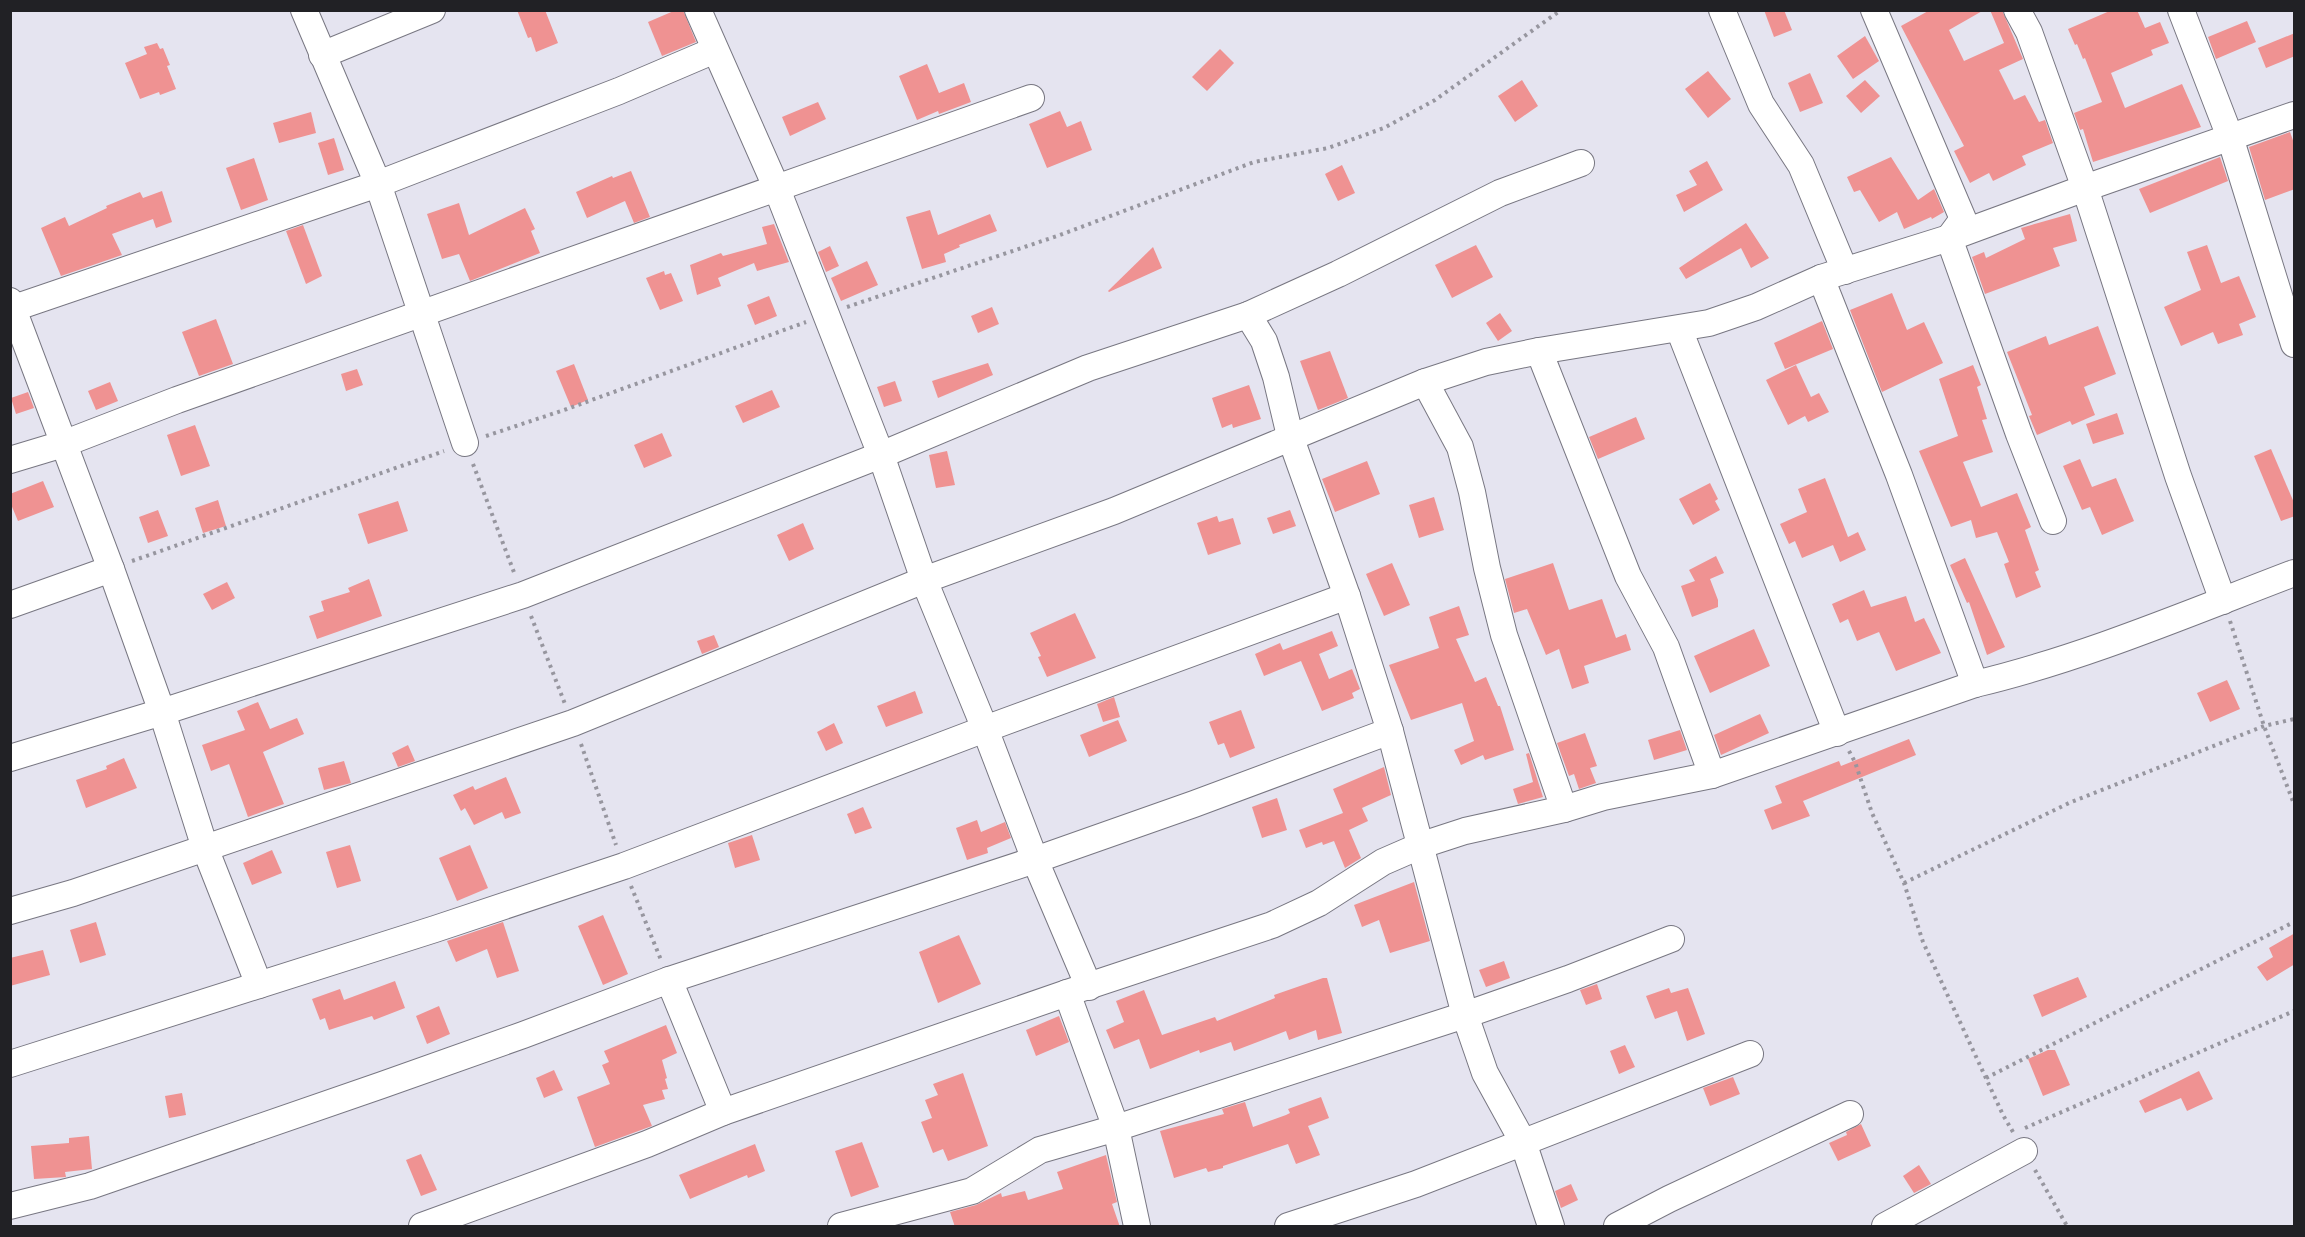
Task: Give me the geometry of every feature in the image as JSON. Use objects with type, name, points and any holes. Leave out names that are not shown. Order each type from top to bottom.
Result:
[{"type":"street","points":[[304,10],[378,183],[465,443]]},
{"type":"street","points":[[322,55],[432,10]]},
{"type":"street","points":[[698,10],[777,189],[881,455],[924,580],[1035,860],[1078,990],[1116,1128],[1137,1227]]},
{"type":"street","points":[[1722,10],[1761,104],[1801,165],[1845,271]]},
{"type":"street","points":[[1874,10],[1963,219],[1949,238]]},
{"type":"street","points":[[2017,10],[2029,32],[2085,188],[2178,476],[2223,601]]},
{"type":"street","points":[[2181,10],[2230,137],[2295,344]]},
{"type":"street","points":[[260,985],[205,848],[162,712],[111,569],[13,313],[378,183],[619,91],[715,50]]},
{"type":"street","points":[[10,460],[63,444],[177,400],[1031,98]]},
{"type":"street","points":[[10,911],[73,893],[573,723],[924,580],[1114,511],[1290,436],[1425,382],[1486,362],[1709,323],[1756,307],[1821,278],[1949,238],[2295,115]]},
{"type":"street","points":[[10,758],[162,712],[523,595],[881,455],[1088,368],[1248,315],[1338,274],[1500,193],[1581,163]]},
{"type":"street","points":[[1949,238],[2019,434],[2053,521]]},
{"type":"street","points":[[1821,278],[1899,475],[1975,684]]},
{"type":"street","points":[[1248,315],[1264,341],[1276,376],[1290,436],[1347,596],[1390,731],[1422,845],[1465,1015],[1485,1073],[1523,1143],[1551,1227]]},
{"type":"street","points":[[1679,328],[1837,732]]},
{"type":"street","points":[[1539,351],[1628,576],[1665,647],[1712,775]]},
{"type":"street","points":[[1425,382],[1460,447],[1504,634],[1564,809]]},
{"type":"street","points":[[10,605],[111,569]]},
{"type":"street","points":[[422,1227],[647,1143],[723,1112],[1272,925],[1319,903],[1383,862],[1422,845],[1465,831],[1564,809],[1604,797],[1712,775],[1975,684],[2097,648],[2295,573]]},
{"type":"street","points":[[10,1064],[624,866],[985,729],[1347,596]]},
{"type":"street","points":[[10,1206],[90,1186],[523,1035],[669,980],[1035,860],[1390,731]]},
{"type":"street","points":[[842,1227],[972,1191],[1040,1150],[1116,1128],[1465,1015],[1568,979],[1671,939]]},
{"type":"street","points":[[669,980],[723,1112]]},
{"type":"street","points":[[1288,1227],[1416,1184],[1750,1054]]},
{"type":"street","points":[[1617,1227],[1669,1199],[1850,1114]]},
{"type":"street","points":[[1885,1227],[2019,1142]]},
{"type":"path","points":[[2223,601],[2264,726],[2295,804]]},
{"type":"path","points":[[1904,883],[2069,803],[2264,726],[2295,719]]},
{"type":"path","points":[[1837,732],[1855,762],[1872,813],[1904,883],[1923,942],[1986,1078],[2067,1227]]},
{"type":"path","points":[[1986,1078],[2295,922]]},
{"type":"path","points":[[2019,1142],[2295,1011]]},
{"type":"building","points":[[517,10],[545,10],[558,43],[536,52]]},
{"type":"building","points":[[676,10],[683,10],[696,42],[662,56],[648,22]]},
{"type":"building","points":[[1764,10],[1784,10],[1792,30],[1774,37]]},
{"type":"building","points":[[1930,10],[1984,10],[1949,30],[1964,61],[2004,43],[1990,10],[2002,10],[2023,59],[1999,70],[2014,100],[2025,95],[2039,122],[2045,120],[2053,143],[2022,156],[2026,165],[1993,181],[1989,173],[1970,183],[1954,151],[1964,146],[1901,26]]},
{"type":"building","points":[[2112,10],[2137,10],[2145,28],[2160,22],[2169,43],[2151,50],[2153,55],[2111,73],[2125,108],[2182,84],[2201,127],[2093,162],[2083,129],[2080,130],[2074,113],[2102,102],[2085,58],[2083,59],[2068,29]]},
{"type":"building","points":[[2247,21],[2256,42],[2216,59],[2208,37]]},
{"type":"building","points":[[2295,33],[2295,56],[2266,68],[2258,48]]},
{"type":"building","points":[[1865,36],[1879,61],[1853,79],[1837,56]]},
{"type":"building","points":[[157,43],[160,49],[163,48],[176,89],[140,99],[125,63],[147,54],[144,47]]},
{"type":"building","points":[[1220,49],[1234,63],[1207,91],[1192,77]]},
{"type":"building","points":[[927,64],[939,93],[964,83],[971,102],[939,114],[938,111],[917,120],[899,76]]},
{"type":"building","points":[[1708,71],[1731,99],[1708,118],[1685,89]]},
{"type":"building","points":[[1810,73],[1823,103],[1800,112],[1788,83]]},
{"type":"building","points":[[1522,80],[1538,106],[1515,122],[1498,96]]},
{"type":"building","points":[[1865,80],[1880,96],[1861,113],[1846,96]]},
{"type":"building","points":[[818,102],[826,119],[790,136],[782,117]]},
{"type":"building","points":[[1060,111],[1067,127],[1081,121],[1092,150],[1047,168],[1029,124]]},
{"type":"building","points":[[311,112],[316,133],[279,143],[273,123]]},
{"type":"building","points":[[2290,132],[2295,146],[2295,189],[2265,200],[2249,147]]},
{"type":"building","points":[[334,138],[344,170],[328,175],[318,143]]},
{"type":"building","points":[[1891,157],[1918,200],[1934,189],[1944,212],[1904,229],[1897,212],[1879,222],[1860,190],[1854,192],[1847,177]]},
{"type":"building","points":[[2220,157],[2228,181],[2150,213],[2139,189]]},
{"type":"building","points":[[254,158],[268,200],[241,210],[226,168]]},
{"type":"building","points":[[1707,161],[1723,190],[1684,212],[1676,195],[1697,185],[1689,171]]},
{"type":"building","points":[[1342,165],[1355,193],[1338,201],[1325,174]]},
{"type":"building","points":[[631,171],[650,217],[634,223],[625,201],[587,218],[576,192],[612,176],[613,178]]},
{"type":"building","points":[[162,191],[172,222],[156,228],[153,219],[112,234],[122,255],[61,276],[41,228],[65,217],[69,226],[107,208],[106,206],[140,192],[143,198]]},
{"type":"building","points":[[459,203],[469,235],[525,208],[535,229],[531,231],[540,253],[470,281],[459,254],[442,259],[427,214]]},
{"type":"building","points":[[930,210],[938,235],[990,214],[997,231],[959,245],[960,247],[944,254],[946,262],[922,269],[906,217]]},
{"type":"building","points":[[2070,214],[2077,241],[2053,248],[2060,266],[1985,294],[1972,257],[1984,252],[1986,258],[2025,239],[2021,228]]},
{"type":"building","points":[[1746,223],[1769,258],[1751,268],[1741,248],[1686,279],[1679,268]]},
{"type":"building","points":[[774,224],[789,262],[757,271],[754,263],[718,278],[721,286],[697,295],[690,265],[721,253],[723,256],[767,244],[762,227]]},
{"type":"building","points":[[303,225],[322,276],[306,284],[286,231]]},
{"type":"building","points":[[1476,245],[1493,277],[1452,298],[1435,265]]},
{"type":"building","points":[[2207,245],[2221,283],[2239,276],[2256,317],[2239,324],[2243,335],[2218,344],[2213,332],[2181,346],[2164,307],[2201,290],[2187,252]]},
{"type":"building","points":[[830,246],[839,266],[826,272],[818,252]]},
{"type":"building","points":[[1153,247],[1162,268],[1108,291]]},
{"type":"building","points":[[867,261],[878,285],[841,301],[831,278]]},
{"type":"building","points":[[664,271],[665,275],[671,273],[683,301],[660,310],[646,278]]},
{"type":"building","points":[[1892,293],[1907,330],[1924,322],[1943,363],[1882,392],[1850,310]]},
{"type":"building","points":[[769,296],[777,316],[755,325],[747,305]]},
{"type":"building","points":[[992,307],[999,324],[978,333],[971,316]]},
{"type":"building","points":[[1500,313],[1512,331],[1498,341],[1486,323]]},
{"type":"building","points":[[216,319],[233,364],[199,376],[182,332]]},
{"type":"building","points":[[1822,321],[1833,349],[1785,369],[1774,343]]},
{"type":"building","points":[[2098,326],[2116,374],[2084,387],[2095,415],[2072,425],[2070,421],[2037,435],[2029,416],[2032,415],[2007,352],[2046,336],[2049,345]]},
{"type":"building","points":[[1330,351],[1348,398],[1318,410],[1300,361]]},
{"type":"building","points":[[988,363],[993,375],[938,398],[932,381]]},
{"type":"building","points":[[574,364],[588,400],[571,407],[556,371]]},
{"type":"building","points":[[1796,365],[1811,397],[1819,393],[1829,412],[1808,422],[1805,416],[1788,425],[1766,380]]},
{"type":"building","points":[[1973,365],[1981,385],[1977,387],[1987,419],[1982,420],[1993,452],[1963,462],[1981,507],[2017,493],[2031,527],[2025,530],[2039,570],[2035,572],[2041,587],[2016,598],[2004,564],[2009,562],[1997,532],[1976,538],[1971,520],[1951,527],[1919,451],[1958,436],[1939,379]]},
{"type":"building","points":[[357,369],[363,385],[346,391],[341,374]]},
{"type":"building","points":[[895,381],[902,401],[884,407],[877,387]]},
{"type":"building","points":[[110,382],[118,401],[96,410],[88,391]]},
{"type":"building","points":[[1249,385],[1261,419],[1233,428],[1232,424],[1222,428],[1212,398]]},
{"type":"building","points":[[772,390],[780,407],[743,423],[735,406]]},
{"type":"building","points":[[28,392],[34,408],[16,414],[11,398]]},
{"type":"building","points":[[2117,413],[2124,434],[2093,444],[2086,424]]},
{"type":"building","points":[[1636,417],[1645,439],[1598,459],[1589,437]]},
{"type":"building","points":[[195,425],[210,466],[181,476],[167,435]]},
{"type":"building","points":[[662,433],[672,456],[644,468],[634,445]]},
{"type":"building","points":[[2271,449],[2295,505],[2295,516],[2281,521],[2254,456]]},
{"type":"building","points":[[947,451],[955,485],[936,488],[929,455]]},
{"type":"building","points":[[2080,459],[2092,487],[2116,478],[2134,521],[2102,535],[2090,507],[2082,510],[2063,466]]},
{"type":"building","points":[[1367,461],[1380,494],[1335,512],[1322,479]]},
{"type":"building","points":[[1825,478],[1848,537],[1858,532],[1866,550],[1840,562],[1833,545],[1802,558],[1795,541],[1789,544],[1780,524],[1807,512],[1798,489]]},
{"type":"building","points":[[43,481],[54,507],[18,521],[10,502],[10,494]]},
{"type":"building","points":[[1710,483],[1718,499],[1715,501],[1720,510],[1693,525],[1679,499]]},
{"type":"building","points":[[1434,497],[1444,530],[1419,538],[1409,505]]},
{"type":"building","points":[[218,500],[226,526],[203,533],[195,508]]},
{"type":"building","points":[[398,501],[408,531],[368,544],[358,514]]},
{"type":"building","points":[[158,510],[168,536],[148,543],[139,517]]},
{"type":"building","points":[[1290,510],[1296,526],[1273,534],[1267,518]]},
{"type":"building","points":[[1217,516],[1219,522],[1233,518],[1241,544],[1208,555],[1197,523]]},
{"type":"building","points":[[803,523],[814,549],[789,561],[777,535]]},
{"type":"building","points":[[1716,556],[1724,573],[1710,579],[1718,600],[1718,607],[1692,617],[1681,586],[1695,581],[1689,570]]},
{"type":"building","points":[[1965,558],[2005,647],[1987,655],[1969,602],[1967,603],[1950,565]]},
{"type":"building","points":[[1392,563],[1410,605],[1384,616],[1366,574]]},
{"type":"building","points":[[1553,563],[1569,610],[1602,599],[1616,638],[1626,634],[1631,650],[1584,666],[1589,683],[1572,689],[1559,649],[1546,655],[1527,609],[1514,613],[1505,579]]},
{"type":"building","points":[[369,579],[382,616],[317,639],[309,616],[324,611],[321,601],[350,592],[348,588]]},
{"type":"building","points":[[227,582],[235,598],[212,610],[203,594]]},
{"type":"building","points":[[1864,590],[1871,607],[1906,596],[1915,622],[1924,618],[1941,653],[1896,671],[1879,632],[1857,641],[1848,619],[1840,623],[1832,604]]},
{"type":"building","points":[[1459,606],[1469,635],[1456,639],[1475,682],[1486,677],[1498,706],[1500,706],[1514,750],[1485,760],[1483,755],[1461,765],[1454,750],[1474,741],[1462,703],[1411,720],[1389,665],[1439,648],[1429,617]]},
{"type":"building","points":[[1075,613],[1096,658],[1047,677],[1038,657],[1041,656],[1030,633]]},
{"type":"building","points":[[1754,629],[1770,666],[1710,693],[1694,656]]},
{"type":"building","points":[[1332,631],[1338,646],[1319,654],[1329,679],[1352,669],[1360,689],[1352,693],[1354,698],[1322,711],[1301,661],[1264,676],[1255,654],[1280,643],[1283,650]]},
{"type":"building","points":[[714,635],[719,647],[702,654],[697,641]]},
{"type":"building","points":[[2227,680],[2240,709],[2210,722],[2197,693]]},
{"type":"building","points":[[915,691],[923,713],[886,727],[877,706]]},
{"type":"building","points":[[1114,697],[1120,717],[1103,722],[1097,704]]},
{"type":"building","points":[[258,702],[270,729],[297,718],[304,734],[263,752],[284,804],[248,817],[229,764],[211,771],[202,745],[245,730],[237,711]]},
{"type":"building","points":[[1241,710],[1255,748],[1230,758],[1224,743],[1218,745],[1209,722]]},
{"type":"building","points":[[1760,714],[1769,733],[1721,755],[1714,735]]},
{"type":"building","points":[[1118,720],[1127,741],[1089,757],[1080,735]]},
{"type":"building","points":[[834,723],[843,743],[826,751],[817,732]]},
{"type":"building","points":[[1680,730],[1687,750],[1654,760],[1648,740]]},
{"type":"building","points":[[1585,733],[1597,766],[1590,768],[1596,783],[1579,789],[1574,774],[1569,776],[1557,743]]},
{"type":"building","points":[[1909,739],[1916,755],[1803,801],[1810,816],[1772,830],[1764,810],[1782,803],[1775,786],[1839,761],[1841,766]]},
{"type":"building","points":[[408,745],[415,761],[398,767],[392,753]]},
{"type":"building","points":[[1529,753],[1543,797],[1518,804],[1513,789],[1533,782],[1526,754]]},
{"type":"building","points":[[124,758],[137,788],[86,808],[76,780],[107,769],[106,766]]},
{"type":"building","points":[[344,761],[351,783],[324,790],[318,768]]},
{"type":"building","points":[[1384,767],[1391,795],[1362,808],[1368,821],[1349,830],[1361,858],[1345,868],[1334,841],[1323,845],[1322,842],[1306,848],[1299,830],[1343,813],[1333,789]]},
{"type":"building","points":[[506,777],[521,813],[505,819],[502,812],[474,825],[465,808],[461,811],[453,795],[473,786],[475,790]]},
{"type":"building","points":[[1277,798],[1287,830],[1262,838],[1252,807]]},
{"type":"building","points":[[863,807],[872,828],[855,834],[847,814]]},
{"type":"building","points":[[977,820],[981,832],[1005,822],[1011,838],[987,848],[988,853],[967,860],[956,828]]},
{"type":"building","points":[[752,835],[760,860],[735,868],[728,843]]},
{"type":"building","points":[[350,845],[361,881],[337,888],[326,852]]},
{"type":"building","points":[[470,845],[488,888],[457,901],[439,858]]},
{"type":"building","points":[[272,850],[282,873],[252,885],[243,863]]},
{"type":"building","points":[[1414,882],[1430,941],[1390,953],[1379,920],[1362,927],[1354,905]]},
{"type":"building","points":[[603,915],[628,974],[603,985],[578,926]]},
{"type":"building","points":[[96,922],[106,955],[80,963],[70,930]]},
{"type":"building","points":[[503,922],[519,971],[497,978],[487,949],[456,962],[447,941]]},
{"type":"building","points":[[2295,933],[2295,964],[2267,981],[2257,967],[2273,957],[2269,948]]},
{"type":"building","points":[[959,935],[981,984],[938,1003],[919,952]]},
{"type":"building","points":[[43,950],[50,975],[10,986],[10,958]]},
{"type":"building","points":[[1504,961],[1510,978],[1486,987],[1479,970]]},
{"type":"building","points":[[2078,977],[2087,997],[2042,1017],[2033,995]]},
{"type":"building","points":[[1327,978],[1342,1033],[1318,1040],[1316,1030],[1289,1040],[1286,1031],[1234,1051],[1231,1042],[1200,1053],[1199,1050],[1150,1069],[1139,1039],[1114,1049],[1106,1030],[1124,1022],[1116,1001],[1144,990],[1162,1035],[1215,1017],[1217,1021],[1275,998],[1274,995]]},
{"type":"building","points":[[395,981],[405,1008],[374,1020],[372,1016],[329,1030],[325,1018],[320,1020],[312,999],[340,989],[344,1000]]},
{"type":"building","points":[[1597,984],[1602,999],[1586,1005],[1580,990]]},
{"type":"building","points":[[1669,988],[1671,993],[1688,988],[1705,1034],[1687,1041],[1677,1011],[1655,1019],[1646,996]]},
{"type":"building","points":[[439,1006],[450,1034],[427,1044],[416,1016]]},
{"type":"building","points":[[1059,1016],[1069,1042],[1036,1056],[1026,1030]]},
{"type":"building","points":[[666,1025],[677,1053],[662,1060],[668,1089],[662,1090],[665,1099],[643,1105],[652,1126],[595,1147],[577,1097],[610,1084],[602,1065],[609,1062],[604,1051]]},
{"type":"building","points":[[1625,1045],[1635,1067],[1619,1074],[1610,1051]]},
{"type":"building","points":[[2048,1050],[2055,1050],[2070,1085],[2043,1096],[2028,1059]]},
{"type":"building","points":[[554,1070],[563,1090],[544,1098],[536,1078]]},
{"type":"building","points":[[2199,1071],[2213,1099],[2187,1111],[2181,1098],[2145,1113],[2139,1101]]},
{"type":"building","points":[[963,1073],[988,1146],[948,1161],[943,1149],[933,1153],[921,1122],[932,1118],[925,1100],[938,1095],[933,1084]]},
{"type":"building","points":[[1733,1077],[1740,1094],[1710,1106],[1703,1088]]},
{"type":"building","points":[[182,1093],[186,1115],[169,1118],[165,1096]]},
{"type":"building","points":[[1321,1097],[1329,1118],[1308,1126],[1320,1155],[1296,1164],[1288,1144],[1223,1166],[1223,1168],[1208,1172],[1206,1168],[1174,1178],[1160,1131],[1224,1114],[1222,1109],[1245,1102],[1253,1127],[1290,1113],[1288,1109]]},
{"type":"building","points":[[1861,1124],[1871,1146],[1838,1161],[1829,1143],[1847,1135],[1846,1132]]},
{"type":"building","points":[[89,1136],[92,1169],[65,1172],[66,1177],[34,1179],[31,1146],[69,1143],[69,1138]]},
{"type":"building","points":[[862,1142],[879,1187],[851,1197],[835,1151]]},
{"type":"building","points":[[755,1144],[765,1171],[748,1178],[747,1175],[690,1199],[679,1175]]},
{"type":"building","points":[[421,1154],[437,1190],[421,1196],[406,1160]]},
{"type":"building","points":[[1106,1155],[1117,1202],[1112,1204],[1120,1227],[955,1227],[950,1212],[976,1205],[1001,1193],[1002,1197],[1025,1191],[1028,1200],[1063,1189],[1057,1172]]},
{"type":"building","points":[[1919,1165],[1931,1184],[1914,1193],[1903,1176]]},
{"type":"building","points":[[1571,1184],[1578,1200],[1561,1208],[1555,1191]]}]
